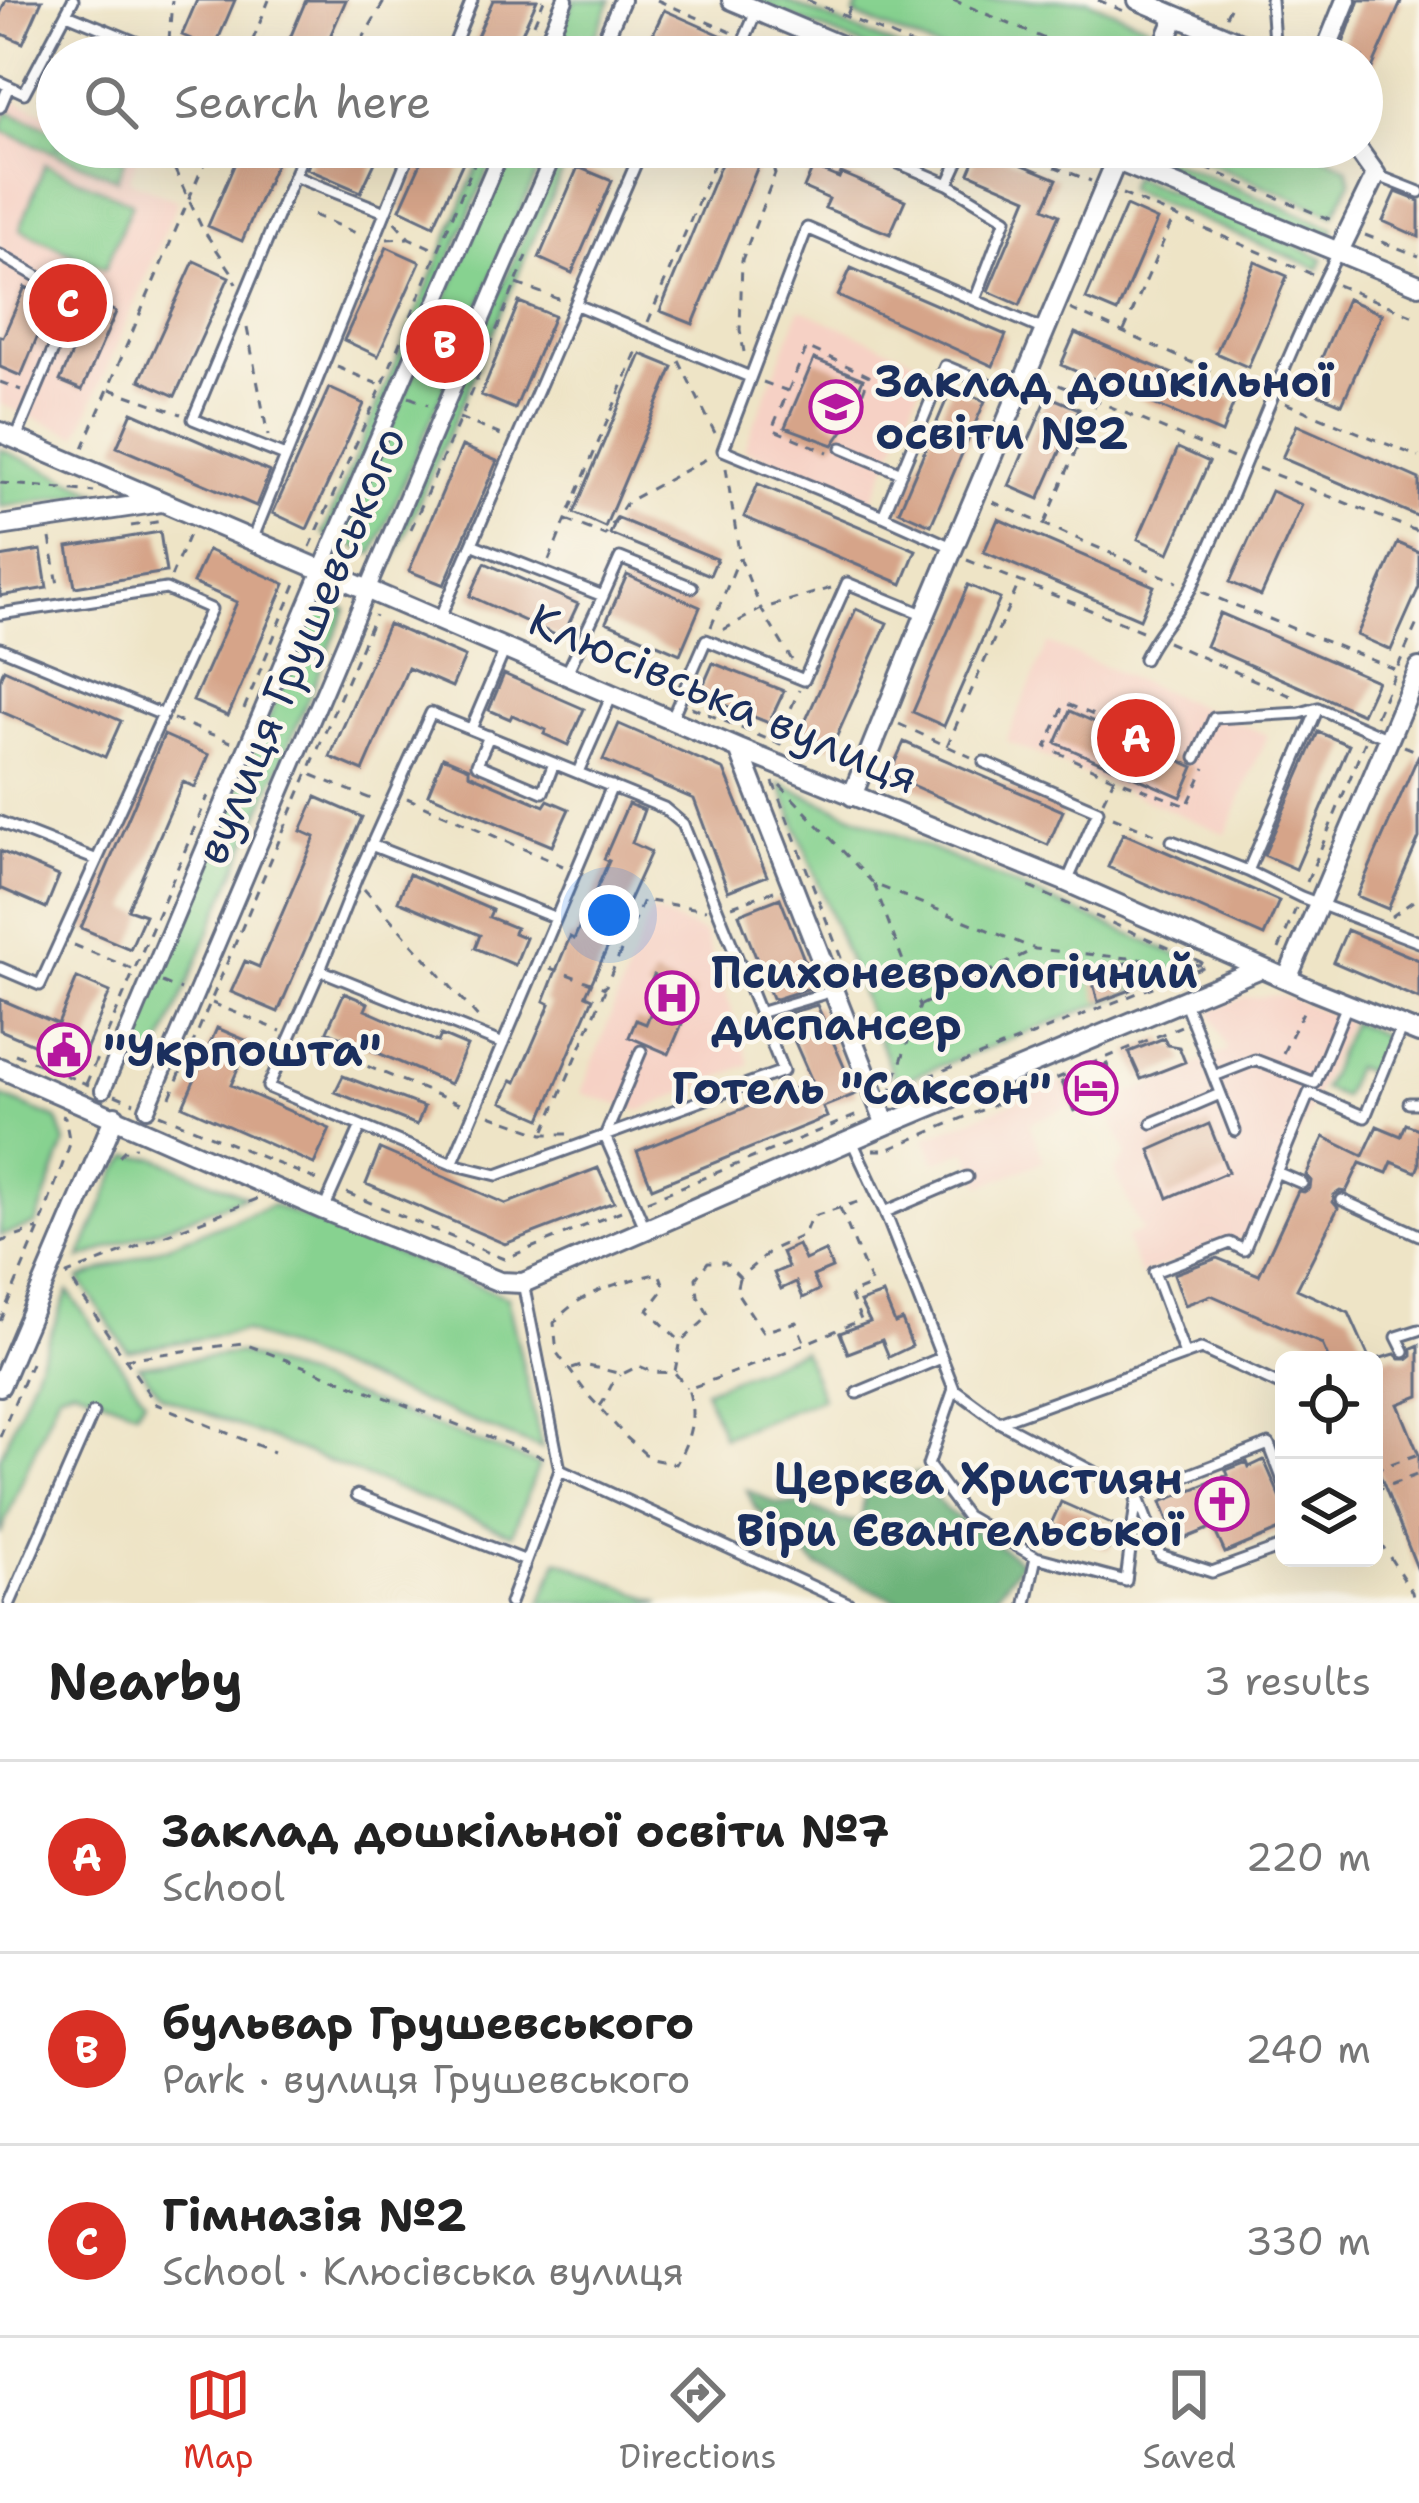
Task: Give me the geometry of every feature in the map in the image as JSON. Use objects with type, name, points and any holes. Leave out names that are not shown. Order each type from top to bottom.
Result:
[{"type":"street","points":[[550,36],[565,0]]},
{"type":"street","points":[[606,36],[622,0]]},
{"type":"street","points":[[732,0],[818,36]]},
{"type":"street","points":[[1331,36],[1346,0]]},
{"type":"street","points":[[1137,8],[1176,16],[1224,36]]},
{"type":"street","points":[[1168,36],[1176,16]]},
{"type":"street","name":"вулиця Грушевського","points":[[103,1090],[494,168]]},
{"type":"street","name":"вулиця Грушевського","points":[[147,1109],[548,168]]},
{"type":"street","points":[[852,796],[1113,168]]},
{"type":"street","points":[[1151,168],[1419,285]]},
{"type":"street","points":[[1339,251],[1376,175],[1368,168]]},
{"type":"street","name":"Клюсівська вулиця","points":[[8,435],[321,569],[364,596],[440,620],[612,695],[675,711],[739,749],[1067,882],[1262,968],[1291,970],[1314,991],[1411,1030]]},
{"type":"street","points":[[0,526],[160,502]]},
{"type":"street","points":[[1291,970],[1310,901],[1419,668]]},
{"type":"street","points":[[739,749],[886,1125]]},
{"type":"street","points":[[0,1068],[324,1210],[500,1282],[523,1283],[1262,968]]},
{"type":"street","points":[[0,1386],[115,1116]]},
{"type":"lane","points":[[55,36],[73,0]]},
{"type":"lane","points":[[457,36],[472,0]]},
{"type":"lane","points":[[1271,0],[1274,36]]},
{"type":"lane","points":[[745,36],[757,10]]},
{"type":"lane","points":[[67,14],[121,36]]},
{"type":"lane","points":[[0,107],[4,84],[24,93],[36,71]]},
{"type":"lane","points":[[285,457],[193,418],[297,168]]},
{"type":"lane","points":[[252,540],[402,168]]},
{"type":"lane","points":[[440,620],[634,168]]},
{"type":"lane","points":[[910,168],[1006,219],[975,300]]},
{"type":"lane","points":[[948,184],[955,168]]},
{"type":"lane","points":[[1376,175],[1419,192]]},
{"type":"lane","points":[[294,176],[385,212]]},
{"type":"lane","points":[[954,548],[723,450],[807,228],[1044,330]]},
{"type":"lane","points":[[1144,658],[1154,636],[1192,588],[1339,251]]},
{"type":"lane","points":[[0,254],[75,298],[34,396],[8,435]]},
{"type":"lane","points":[[577,305],[750,377]]},
{"type":"lane","points":[[884,516],[945,365],[1017,396]]},
{"type":"lane","points":[[842,448],[902,473]]},
{"type":"lane","points":[[474,545],[603,596]]},
{"type":"lane","points":[[566,675],[620,558],[692,587]]},
{"type":"lane","points":[[675,711],[706,640],[804,680],[847,583],[925,615]]},
{"type":"lane","points":[[0,614],[166,590],[211,609],[40,985],[0,968]]},
{"type":"lane","points":[[0,648],[163,715]]},
{"type":"lane","points":[[472,729],[505,649]]},
{"type":"lane","points":[[578,772],[612,695]]},
{"type":"lane","points":[[1248,871],[1318,708]]},
{"type":"lane","points":[[1196,758],[1214,718],[1318,708],[1389,739]]},
{"type":"lane","points":[[431,712],[472,729],[664,808],[682,824],[783,1071],[497,1174],[452,1164],[268,1087],[431,712]]},
{"type":"lane","points":[[489,736],[477,764],[544,792],[554,763]]},
{"type":"lane","points":[[984,762],[1098,811],[1067,882]]},
{"type":"lane","points":[[452,1164],[612,786]]},
{"type":"lane","points":[[0,822],[97,860]]},
{"type":"lane","points":[[1172,842],[1419,942]]},
{"type":"lane","points":[[371,845],[556,918]]},
{"type":"lane","points":[[320,970],[502,1044]]},
{"type":"lane","points":[[759,1013],[833,991]]},
{"type":"lane","points":[[1184,1000],[1235,1131]]},
{"type":"lane","points":[[1214,1076],[1255,1060],[1315,1083],[1347,1004]]},
{"type":"lane","points":[[1185,1355],[1154,1272],[1230,1244],[1244,1250],[1309,1093],[1365,1117],[1411,1030]]},
{"type":"lane","points":[[641,1051],[605,1136],[646,1230]]},
{"type":"lane","points":[[1152,1123],[1220,1094]]},
{"type":"lane","points":[[324,1210],[361,1126]]},
{"type":"lane","points":[[852,1141],[954,1389],[999,1422],[1137,1495],[1160,1555],[1212,1572],[1275,1549]]},
{"type":"lane","points":[[1276,1172],[1302,1183]]},
{"type":"lane","points":[[885,1212],[967,1177]]},
{"type":"lane","points":[[1342,1199],[1419,1235]]},
{"type":"lane","points":[[510,1603],[560,1470],[523,1283]]},
{"type":"lane","points":[[1404,1351],[1397,1337],[1419,1330]]},
{"type":"lane","points":[[999,1422],[1201,1348],[1275,1383]]},
{"type":"lane","points":[[856,1393],[941,1358]]},
{"type":"lane","points":[[954,1389],[928,1466],[966,1516],[1036,1557],[1126,1581],[1137,1495]]},
{"type":"lane","points":[[10,1603],[93,1413]]},
{"type":"lane","points":[[1137,1495],[1269,1444],[1275,1460]]},
{"type":"lane","points":[[560,1470],[848,1603]]},
{"type":"lane","points":[[357,1495],[526,1561]]},
{"type":"lane","points":[[1026,1603],[1036,1557]]},
{"type":"path","points":[[171,36],[172,0]]},
{"type":"path","points":[[254,36],[269,0]]},
{"type":"path","points":[[364,36],[385,0]]},
{"type":"path","points":[[529,36],[544,0]]},
{"type":"path","points":[[657,0],[739,36]]},
{"type":"path","points":[[807,0],[891,36]]},
{"type":"path","points":[[846,17],[853,0]]},
{"type":"path","points":[[952,0],[1038,36]]},
{"type":"path","points":[[1098,0],[1137,8]]},
{"type":"path","points":[[24,93],[36,98]]},
{"type":"path","points":[[175,168],[242,300],[271,449]]},
{"type":"path","points":[[83,450],[203,168]]},
{"type":"path","points":[[239,722],[299,578],[321,569],[310,547],[473,168]]},
{"type":"path","points":[[544,573],[712,168]]},
{"type":"path","points":[[774,168],[776,174],[742,260],[740,330],[750,377],[788,391]]},
{"type":"path","points":[[1057,168],[1419,318]]},
{"type":"path","points":[[1205,168],[1419,256]]},
{"type":"path","points":[[385,212],[410,238],[438,251]]},
{"type":"path","points":[[313,215],[374,240],[410,238]]},
{"type":"path","points":[[1124,333],[1174,216]]},
{"type":"path","points":[[406,539],[532,244]]},
{"type":"path","points":[[516,283],[577,305]]},
{"type":"path","points":[[1069,308],[1419,457]]},
{"type":"path","points":[[807,347],[869,376],[842,448],[837,455],[772,429],[807,347]]},
{"type":"path","points":[[678,360],[723,450],[740,558],[760,609],[804,680],[776,743]]},
{"type":"path","points":[[325,361],[382,386]]},
{"type":"path","points":[[1041,377],[1419,532]]},
{"type":"path","points":[[0,382],[34,396]]},
{"type":"path","points":[[109,389],[193,418]]},
{"type":"path","points":[[398,392],[442,411]]},
{"type":"path","points":[[1045,524],[1097,401]]},
{"type":"path","points":[[460,419],[517,442]]},
{"type":"path","points":[[566,520],[604,535],[627,502],[723,450]]},
{"type":"path","points":[[0,483],[100,493]]},
{"type":"path","points":[[118,528],[163,521],[190,532],[166,590]]},
{"type":"path","points":[[50,538],[61,605]]},
{"type":"path","points":[[706,640],[740,558]]},
{"type":"path","points":[[947,746],[1020,581]]},
{"type":"path","points":[[706,640],[760,609],[847,583]]},
{"type":"path","points":[[170,1096],[377,610],[364,596]]},
{"type":"path","points":[[1291,970],[1276,956],[1310,901],[1370,730],[1419,619]]},
{"type":"path","points":[[1065,704],[1196,758],[1207,763],[1187,806],[1046,746],[1065,704]]},
{"type":"path","points":[[675,711],[793,750]]},
{"type":"path","points":[[163,715],[246,748]]},
{"type":"path","points":[[899,724],[984,762]]},
{"type":"path","points":[[309,774],[388,806]]},
{"type":"path","points":[[843,964],[770,774],[874,884],[920,1006],[892,1090]]},
{"type":"path","points":[[1114,778],[1098,811],[1172,842]]},
{"type":"path","points":[[86,1084],[213,784]]},
{"type":"path","points":[[395,792],[576,872]]},
{"type":"path","points":[[356,879],[502,1044]]},
{"type":"path","points":[[543,1134],[643,900],[718,911],[791,884]]},
{"type":"path","points":[[874,884],[1034,949],[1208,965],[892,1090]]},
{"type":"path","points":[[1378,926],[1419,897]]},
{"type":"path","points":[[61,940],[194,995]]},
{"type":"path","points":[[920,1006],[1034,949]]},
{"type":"path","points":[[537,964],[605,988]]},
{"type":"path","points":[[1277,1067],[1314,991]]},
{"type":"path","points":[[211,1002],[543,1134],[605,1136]]},
{"type":"path","points":[[884,1069],[892,1090]]},
{"type":"path","points":[[0,1321],[70,1144],[64,1117]]},
{"type":"path","points":[[112,1162],[128,1148],[141,1147]]},
{"type":"path","points":[[67,1274],[269,1194]]},
{"type":"path","points":[[806,1344],[796,1322],[763,1332],[736,1291],[740,1276],[773,1249],[804,1235],[812,1217],[877,1196]]},
{"type":"path","points":[[688,1390],[861,1320],[850,1294],[872,1285],[840,1208]]},
{"type":"path","points":[[0,1242],[39,1229]]},
{"type":"path","points":[[67,1274],[74,1256]]},
{"type":"path","points":[[681,1342],[648,1310],[665,1288],[658,1273],[609,1285],[569,1304],[554,1323],[557,1353],[599,1407],[651,1459],[676,1464],[690,1439],[694,1406],[675,1373],[681,1342],[710,1316],[698,1296],[696,1278],[708,1262],[725,1262],[740,1276]]},
{"type":"path","points":[[67,1274],[156,1404],[274,1452]]},
{"type":"path","points":[[125,1359],[242,1343],[549,1460]]},
{"type":"path","points":[[0,1437],[33,1356]]},
{"type":"path","points":[[570,1370],[584,1365],[622,1374]]},
{"type":"path","points":[[599,1407],[607,1398],[610,1382],[639,1366],[675,1373]]},
{"type":"path","points":[[1383,1467],[1419,1454]]},
{"type":"path","points":[[1383,1488],[1419,1474]]},
{"type":"path","points":[[1383,1547],[1414,1603]]},
{"type":"shaded area","points":[[0,94],[36,109],[36,168],[134,168],[129,180],[178,201],[78,436],[0,404]]},
{"type":"shaded area","name":"Заклад дошкільної освіти №2","points":[[800,309],[929,366],[872,501],[744,449]]},
{"type":"shaded area","points":[[1048,643],[1267,735],[1226,834],[1006,741]]},
{"type":"shaded area","name":"Психоневрологічний диспансер","points":[[651,911],[704,933],[750,1064],[640,1111],[581,1093]]},
{"type":"shaded area","points":[[1281,995],[1348,1021],[1257,1233],[1140,1275],[1125,1238],[1142,1231],[1114,1172],[1127,1154],[1105,1105],[1227,1050],[1210,1011],[1243,998]]},
{"type":"shaded area","points":[[1062,1082],[1072,1106],[1029,1123],[1044,1161],[982,1186],[967,1150],[935,1162],[925,1138]]},
{"type":"green space","points":[[574,0],[611,0],[595,36],[558,36]]},
{"type":"green space","points":[[752,0],[784,0],[871,36],[839,36]]},
{"type":"green space","points":[[861,0],[1087,0],[1149,26],[1145,36],[905,36],[854,15]]},
{"type":"green space","points":[[7,111],[36,123],[36,145],[0,130]]},
{"type":"green space","points":[[43,168],[54,168],[132,203],[105,269],[20,229]]},
{"type":"green space","points":[[91,168],[121,168],[117,179]]},
{"type":"green space","points":[[477,168],[489,168],[331,538],[323,534]]},
{"type":"green space","points":[[502,168],[539,168],[373,554],[342,541]]},
{"type":"green space","points":[[554,168],[564,168],[392,564],[383,559]]},
{"type":"green space","points":[[1153,168],[1189,168],[1334,228],[1329,239]]},
{"type":"green space","points":[[1222,168],[1347,168],[1351,181],[1334,215]]},
{"type":"green space","points":[[1132,176],[1323,258],[1319,269],[1127,189]]},
{"type":"green space","points":[[0,449],[98,492],[0,507]]},
{"type":"green space","points":[[319,599],[346,609],[150,1073],[124,1061]]},
{"type":"green space","points":[[780,784],[1201,965],[896,1083]]},
{"type":"green space","points":[[1352,1022],[1389,1038],[1373,1074],[1355,1067],[1343,1097],[1323,1089]]},
{"type":"green space","points":[[0,1096],[57,1119],[65,1143],[36,1224],[0,1236]]},
{"type":"green space","points":[[130,1156],[156,1158],[246,1196],[80,1259],[117,1171]]},
{"type":"green space","points":[[272,1205],[507,1297],[542,1449],[243,1331],[128,1351],[79,1279]]},
{"type":"green space","points":[[68,1291],[145,1399],[136,1411],[73,1387],[59,1392],[0,1534],[0,1458]]},
{"type":"green space","points":[[803,1350],[822,1398],[723,1437],[705,1390]]},
{"type":"green space","points":[[240,1353],[539,1465],[512,1534],[162,1396],[138,1366]]},
{"type":"green space","points":[[918,1473],[945,1509],[1022,1562],[989,1603],[903,1603],[817,1566],[755,1508],[747,1490],[776,1503],[805,1505],[840,1520],[861,1522],[865,1488]]},
{"type":"green space","points":[[558,1560],[661,1603],[541,1603]]},
{"type":"building","points":[[6,0],[42,0],[23,43],[0,33]]},
{"type":"building","points":[[197,0],[235,0],[220,36],[182,35]]},
{"type":"building","points":[[306,0],[346,0],[330,36],[291,36]]},
{"type":"building","points":[[493,0],[537,0],[521,36],[477,36]]},
{"type":"building","points":[[1359,0],[1402,0],[1383,43],[1383,36],[1346,36]]},
{"type":"building","points":[[664,10],[723,36],[652,36]]},
{"type":"building","points":[[233,168],[274,168],[242,241],[208,226]]},
{"type":"building","points":[[307,168],[372,168],[361,192]]},
{"type":"building","points":[[419,168],[460,168],[434,225],[400,209]]},
{"type":"building","points":[[578,168],[612,181],[572,273],[539,258]]},
{"type":"building","points":[[719,168],[757,168],[693,324],[660,311]]},
{"type":"building","points":[[815,168],[839,178],[841,173],[905,200],[890,234],[825,208],[829,199],[804,188]]},
{"type":"building","points":[[971,168],[1031,168],[1057,179],[1044,208],[1059,215],[1020,305],[988,291],[1027,198],[969,173]]},
{"type":"building","points":[[1396,192],[1419,201],[1419,237],[1383,221]]},
{"type":"building","points":[[1126,206],[1157,220],[1117,312],[1086,299]]},
{"type":"building","points":[[387,247],[420,262],[378,356],[344,340]]},
{"type":"building","points":[[194,261],[229,277],[175,396],[140,380]]},
{"type":"building","points":[[1255,262],[1287,276],[1248,367],[1216,353]]},
{"type":"building","points":[[851,268],[1006,335],[993,366],[838,296]]},
{"type":"building","points":[[25,287],[53,299],[21,376],[0,367],[0,336]]},
{"type":"building","points":[[84,297],[116,312],[82,390],[60,381],[89,314],[80,310]]},
{"type":"building","points":[[1347,299],[1382,314],[1342,404],[1308,390]]},
{"type":"building","points":[[519,302],[554,316],[515,409],[481,395]]},
{"type":"building","points":[[1075,333],[1235,400],[1222,433],[1061,365]]},
{"type":"building","points":[[641,354],[673,367],[605,527],[574,513]]},
{"type":"building","points":[[814,359],[863,379],[855,398],[837,390],[824,419],[845,428],[833,445],[785,427]]},
{"type":"building","points":[[952,387],[985,401],[931,525],[899,511]]},
{"type":"building","points":[[329,388],[364,404],[307,529],[273,513]]},
{"type":"building","points":[[1048,396],[1079,409],[1039,499],[1009,486]]},
{"type":"building","points":[[132,412],[270,472],[256,506],[117,447]]},
{"type":"building","points":[[1297,425],[1419,479],[1419,517],[1282,458]]},
{"type":"building","points":[[462,446],[497,461],[444,585],[409,571]]},
{"type":"building","points":[[1178,448],[1209,462],[1169,553],[1138,539]]},
{"type":"building","points":[[758,484],[916,550],[902,584],[744,517]]},
{"type":"building","points":[[1271,491],[1302,505],[1261,596],[1230,582]]},
{"type":"building","points":[[617,518],[717,559],[710,575],[610,534]]},
{"type":"building","points":[[998,519],[1154,586],[1140,619],[984,552]]},
{"type":"building","points":[[160,532],[166,572],[75,587],[68,547]]},
{"type":"building","points":[[1398,543],[1419,552],[1419,587],[1391,650],[1357,635]]},
{"type":"building","points":[[41,550],[47,588],[0,596],[0,557]]},
{"type":"building","points":[[208,550],[285,584],[228,716],[193,701],[237,602],[193,583]]},
{"type":"building","points":[[485,563],[578,604],[562,638],[470,596]]},
{"type":"building","points":[[627,575],[700,607],[680,654],[606,622]]},
{"type":"building","points":[[968,585],[1000,599],[944,726],[913,712]]},
{"type":"building","points":[[856,609],[887,623],[832,747],[800,733]]},
{"type":"building","points":[[1220,613],[1377,681],[1362,714],[1206,646]]},
{"type":"building","points":[[388,624],[465,657],[452,687],[408,668],[363,771],[330,757]]},
{"type":"building","points":[[713,663],[784,691],[769,723],[699,695]]},
{"type":"building","points":[[4,669],[121,721],[105,757],[0,711]]},
{"type":"building","points":[[504,674],[584,709],[568,745],[544,734],[546,730],[489,710]]},
{"type":"building","points":[[1070,711],[1194,767],[1181,797],[1056,743]]},
{"type":"building","points":[[619,724],[724,770],[767,876],[728,891],[694,799],[603,760]]},
{"type":"building","points":[[1318,732],[1349,745],[1296,869],[1264,855]]},
{"type":"building","points":[[164,735],[209,755],[195,787],[183,782],[128,909],[145,915],[130,949],[81,928]]},
{"type":"building","points":[[904,742],[1063,811],[1048,845],[889,775]]},
{"type":"building","points":[[1419,754],[1419,838],[1388,909],[1357,896]]},
{"type":"building","points":[[443,757],[469,768],[469,774],[544,806],[548,800],[569,809],[552,846],[428,794]]},
{"type":"building","points":[[316,797],[362,817],[278,1012],[231,992],[245,961],[259,967],[315,837],[301,831]]},
{"type":"building","points":[[628,804],[644,810],[632,843],[651,852],[586,995],[593,998],[541,1119],[502,1102],[512,1080],[516,1082],[550,1004],[544,1001],[609,861],[604,859]]},
{"type":"building","points":[[1123,833],[1279,901],[1264,936],[1108,867]]},
{"type":"building","points":[[0,851],[59,876],[46,908],[0,888]]},
{"type":"building","points":[[409,874],[492,910],[489,917],[516,928],[514,933],[526,938],[515,965],[475,948],[480,935],[398,901]]},
{"type":"building","points":[[780,898],[813,982],[810,988],[776,999],[739,914]]},
{"type":"building","points":[[1347,930],[1419,960],[1419,999],[1333,962]]},
{"type":"building","points":[[1126,963],[1131,990],[1098,1002],[1091,975]]},
{"type":"building","points":[[654,975],[695,993],[669,1054],[629,1037],[636,1020],[646,1024],[658,995],[647,991]]},
{"type":"building","points":[[77,978],[110,992],[80,1064],[0,1030],[0,999],[58,1024]]},
{"type":"building","points":[[344,993],[368,1003],[365,1010],[438,1042],[441,1035],[467,1046],[450,1084],[327,1031]]},
{"type":"building","points":[[817,1005],[856,1094],[823,1107],[827,1117],[652,1188],[637,1151],[812,1081],[783,1015]]},
{"type":"building","points":[[217,1028],[250,1042],[231,1085],[330,1129],[314,1164],[183,1106]]},
{"type":"building","points":[[1164,1038],[1167,1045],[1179,1047],[1185,1062],[1141,1079],[1129,1052]]},
{"type":"building","name":"Готель \"Саксон\"","points":[[1107,1064],[1119,1094],[1074,1111],[1062,1082]]},
{"type":"building","points":[[343,1076],[424,1107],[417,1125],[335,1092]]},
{"type":"building","points":[[1209,1124],[1228,1172],[1168,1198],[1150,1150]]},
{"type":"building","points":[[1406,1124],[1419,1129],[1416,1172],[1392,1162],[1387,1173],[1360,1163],[1346,1192],[1334,1195],[1338,1208],[1297,1289],[1349,1313],[1366,1351],[1325,1351],[1322,1344],[1211,1295],[1185,1305],[1174,1274],[1217,1258],[1259,1275],[1298,1191],[1310,1188],[1306,1175],[1324,1137],[1363,1156],[1377,1126],[1401,1136]]},
{"type":"building","points":[[380,1149],[506,1204],[598,1168],[614,1202],[505,1244],[366,1184]]},
{"type":"building","points":[[798,1245],[805,1260],[825,1251],[832,1268],[813,1276],[819,1290],[803,1298],[796,1282],[781,1289],[774,1273],[788,1267],[782,1252]]},
{"type":"building","points":[[883,1294],[895,1323],[902,1320],[912,1346],[889,1357],[882,1340],[848,1353],[840,1333],[870,1322],[860,1302]]},
{"type":"building","points":[[1419,1345],[1419,1396],[1398,1404],[1419,1455],[1419,1573],[1383,1483],[1383,1357],[1395,1354],[1407,1359]]},
{"type":"building","name":"Церква Християн Віри Євангельської","points":[[1264,1460],[1275,1485],[1275,1532],[1225,1553],[1213,1527],[1176,1542],[1161,1502],[1228,1475],[1226,1470],[1247,1462],[1249,1467]]},
{"type":"building","points":[[1061,1502],[1117,1527],[1108,1549],[1051,1524]]},
{"type":"place","name":"Гімназія №2","points":[[68,303]]},
{"type":"place","name":"бульвар Грушевського","points":[[445,344]]},
{"type":"place","name":"Заклад дошкільної освіти №2","points":[[836,407]]},
{"type":"place","name":"Заклад дошкільної освіти №7","points":[[1136,738]]},
{"type":"place","name":"Психоневрологічний диспансер","points":[[672,998]]},
{"type":"place","name":"\"Укрпошта\"","points":[[64,1050]]},
{"type":"place","name":"Готель \"Саксон\"","points":[[1091,1088]]},
{"type":"place","name":"Церква Християн Віри Євангельської","points":[[1222,1504]]}]
